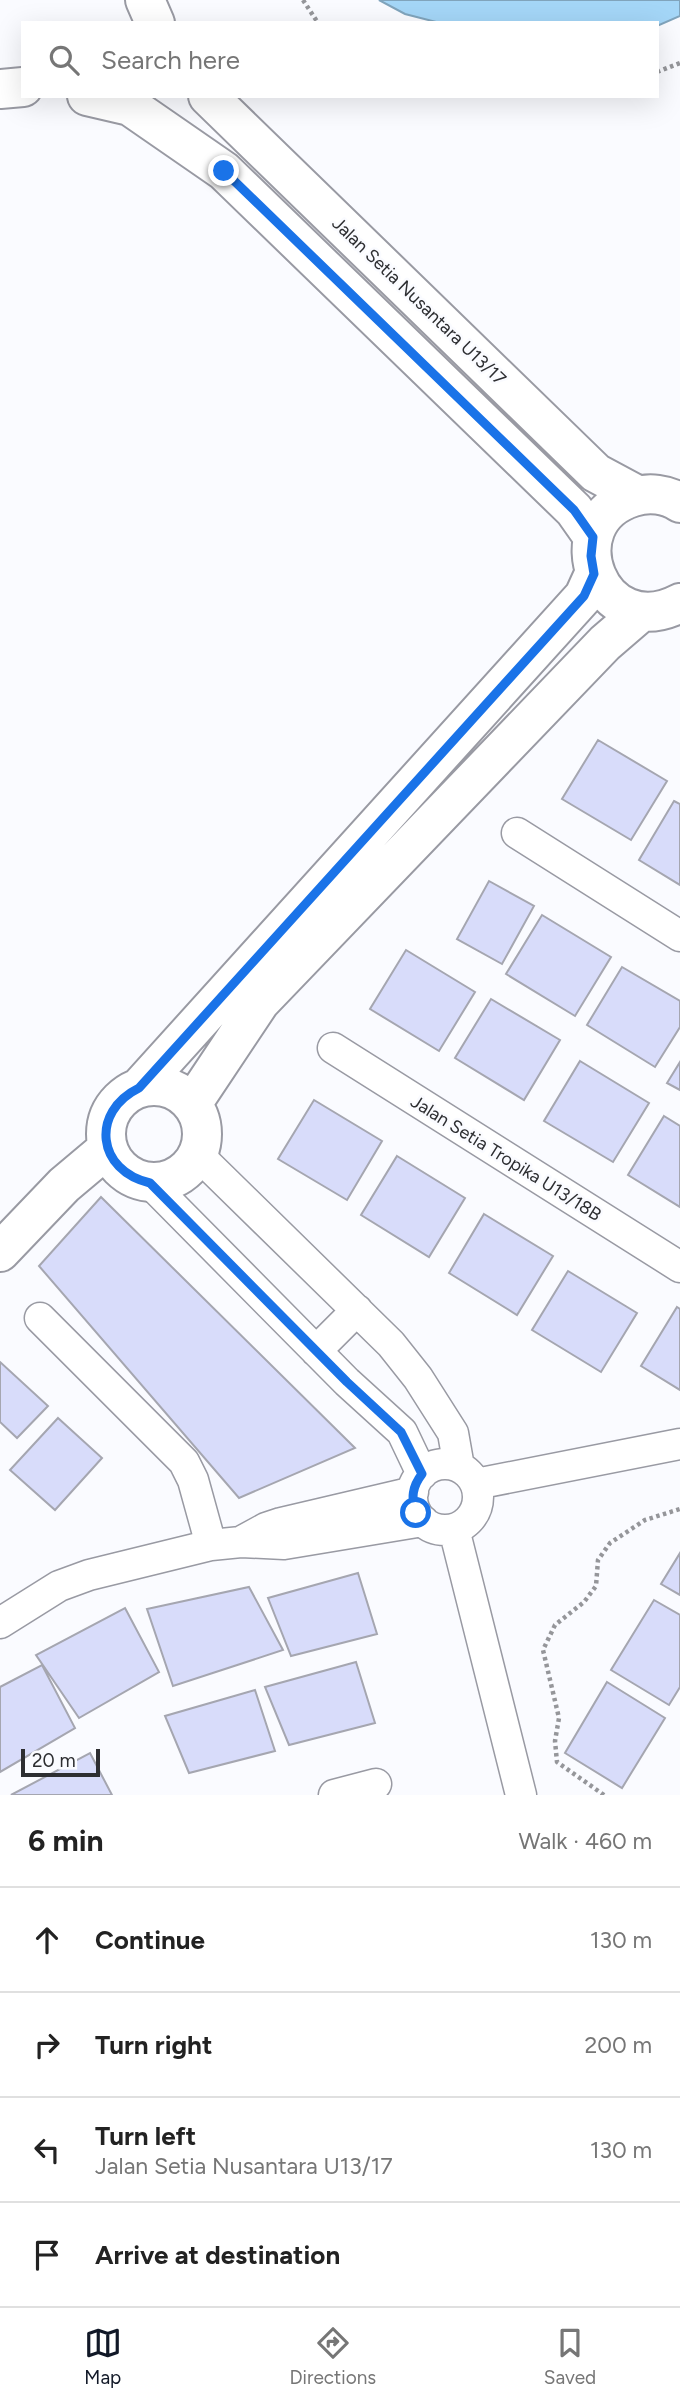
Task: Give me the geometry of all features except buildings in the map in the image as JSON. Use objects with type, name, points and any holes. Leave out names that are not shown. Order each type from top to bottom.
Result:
[{"type":"street","points":[[145,0],[154,21]]},
{"type":"street","points":[[0,89],[21,87]]},
{"type":"street","points":[[96,98],[130,106],[224,171],[574,510],[593,555],[602,588],[613,599],[641,612],[656,612],[680,603]]},
{"type":"street","name":"Jalan Setia Nusantara U13/17","points":[[210,98],[596,473],[637,495]]},
{"type":"street","points":[[139,1088],[168,1087],[181,1093],[199,1115],[202,1142],[198,1155],[190,1167],[165,1181],[150,1183],[136,1180],[114,1161],[108,1148],[106,1133],[108,1118],[116,1105],[139,1088],[584,596],[599,523],[609,510],[637,495],[656,494],[680,503]]},
{"type":"street","points":[[192,1104],[261,1002],[605,643],[641,612]]},
{"type":"street","points":[[517,833],[680,936]]},
{"type":"street","name":"Jalan Setia Tropika U13/18B","points":[[333,1048],[680,1267]]},
{"type":"street","points":[[0,1252],[64,1185],[108,1148]]},
{"type":"street","points":[[150,1183],[316,1351],[401,1432],[417,1483],[416,1513],[423,1521],[432,1527],[454,1529],[464,1524],[472,1516],[478,1495],[468,1476],[453,1433],[418,1378],[391,1344],[198,1155]]},
{"type":"street","points":[[316,1351],[357,1310]]},
{"type":"street","points":[[40,1318],[184,1462],[193,1480],[211,1545]]},
{"type":"street","points":[[382,1414],[418,1378]]},
{"type":"street","points":[[241,1542],[266,1528],[417,1483],[439,1464],[468,1476],[680,1444]]},
{"type":"street","points":[[0,1623],[59,1586],[89,1575],[211,1545],[241,1542],[284,1544],[423,1521]]},
{"type":"street","points":[[454,1529],[521,1795]]},
{"type":"street","points":[[334,1795],[376,1784]]},
{"type":"path","points":[[303,0],[317,21]]},
{"type":"path","points":[[659,71],[680,63]]},
{"type":"path","points":[[604,1795],[557,1762],[555,1741],[559,1718],[543,1650],[555,1625],[584,1602],[596,1586],[598,1560],[610,1543],[645,1520],[680,1509]]},
{"type":"water","points":[[379,0],[680,0],[680,16],[659,25],[659,21],[432,21],[405,14]]},
{"type":"route","points":[[224,171],[574,510],[593,537],[591,556],[594,574],[584,596],[139,1088],[116,1105],[108,1118],[108,1148],[114,1161],[124,1172],[136,1180],[150,1183],[347,1382],[401,1432],[410,1445],[422,1474],[415,1482],[413,1492],[416,1513]]}]
